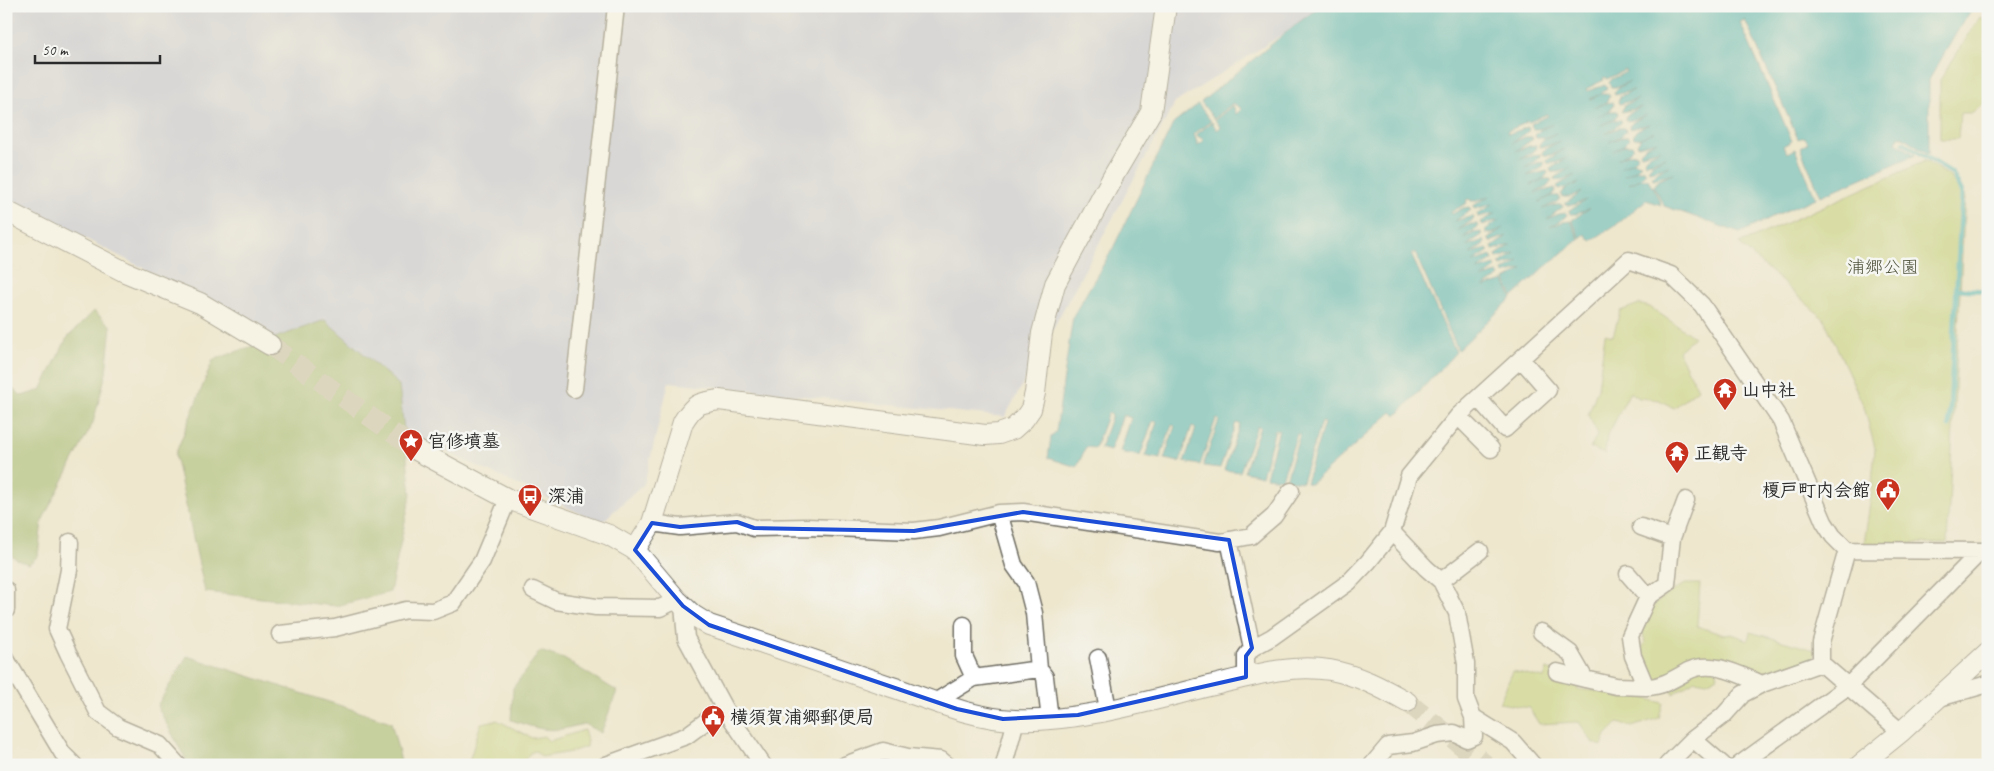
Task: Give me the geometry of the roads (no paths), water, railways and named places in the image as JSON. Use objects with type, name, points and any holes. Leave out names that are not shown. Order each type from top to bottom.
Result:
[{"type":"street","points":[[574,388],[616,6]]},
{"type":"street","points":[[635,550],[652,523],[682,422],[691,408],[704,402],[719,400],[985,435],[999,434],[1013,429],[1024,419],[1031,409],[1035,393],[1042,333],[1055,284],[1150,112],[1166,6]]},
{"type":"street","points":[[6,211],[125,272],[200,303],[270,345]]},
{"type":"street","points":[[1246,677],[1246,656],[1252,648],[1272,637],[1349,582],[1392,532],[1409,476],[1458,416],[1629,260],[1672,275],[1702,305],[1781,421],[1824,522],[1833,536],[1847,550],[1984,551]]},
{"type":"street","points":[[1478,398],[1505,428],[1548,390],[1521,359]]},
{"type":"street","points":[[1458,416],[1491,450]]},
{"type":"street","points":[[418,451],[508,499],[609,535],[635,550],[680,603],[709,625],[934,702],[975,714],[1016,720],[1050,720],[1108,710],[1246,677],[1302,668],[1330,670],[1356,677],[1383,688],[1406,702]]},
{"type":"street","points":[[652,523],[680,527],[737,522],[754,528],[807,527],[914,532],[939,528],[999,513],[1023,512],[1220,542],[1252,536],[1274,516],[1291,491]]},
{"type":"street","points":[[280,634],[335,628],[406,610],[434,611],[453,603],[482,561],[508,499]]},
{"type":"street","points":[[1646,687],[1633,656],[1630,636],[1648,597],[1667,584],[1672,538],[1686,500]]},
{"type":"street","points":[[999,513],[1014,565],[1026,582],[1034,613],[1039,670],[1045,677],[1050,720]]},
{"type":"street","points":[[1641,527],[1672,538]]},
{"type":"street","points":[[1372,765],[1388,746],[1413,743],[1437,735],[1454,732],[1467,739],[1474,736],[1473,717],[1466,699],[1466,664],[1457,612],[1441,581],[1392,532]]},
{"type":"street","points":[[1229,540],[1252,648]]},
{"type":"street","points":[[70,542],[69,570],[57,629],[68,653],[98,712],[118,727],[160,745],[178,765]]},
{"type":"street","points":[[1847,550],[1821,642],[1822,663],[1901,732]]},
{"type":"street","points":[[1441,581],[1480,551]]},
{"type":"street","points":[[1739,765],[1848,686],[1984,551]]},
{"type":"street","points":[[1628,574],[1648,597]]},
{"type":"street","points":[[6,590],[6,610]]},
{"type":"street","points":[[533,590],[556,601],[596,607],[660,608],[680,603]]},
{"type":"street","points":[[680,603],[686,638],[724,708],[763,765]]},
{"type":"street","points":[[964,625],[964,656],[974,678]]},
{"type":"street","points":[[1541,632],[1570,653],[1586,679]]},
{"type":"street","points":[[1860,765],[1901,732],[1988,652]]},
{"type":"street","points":[[1098,658],[1098,679],[1108,710]]},
{"type":"street","points":[[6,659],[63,754],[74,765]]},
{"type":"street","points":[[1667,765],[1693,739],[1723,716],[1743,694],[1762,684],[1822,663]]},
{"type":"street","points":[[1557,672],[1616,686],[1653,687],[1669,682],[1691,670],[1710,666],[1762,684]]},
{"type":"street","points":[[934,702],[974,678],[1039,670]]},
{"type":"street","points":[[1937,699],[1988,684]]},
{"type":"street","points":[[606,765],[686,736],[724,708]]},
{"type":"street","points":[[1473,717],[1513,742],[1533,765]]},
{"type":"street","points":[[1004,765],[1016,720]]},
{"type":"street","points":[[1693,739],[1723,765]]},
{"type":"street","points":[[845,765],[883,751],[908,757],[941,760],[947,765]]},
{"type":"water","points":[[1321,6],[1976,6],[1964,20],[1929,80],[1929,154],[1900,135],[1896,142],[1915,155],[1821,196],[1800,148],[1808,143],[1805,137],[1798,139],[1745,20],[1740,22],[1792,141],[1783,146],[1787,153],[1795,149],[1816,198],[1740,233],[1664,206],[1654,186],[1659,180],[1673,174],[1653,179],[1652,177],[1656,172],[1669,166],[1649,171],[1648,169],[1652,164],[1665,157],[1646,163],[1644,160],[1649,155],[1661,149],[1641,154],[1640,152],[1645,147],[1657,141],[1638,146],[1637,144],[1641,138],[1654,132],[1640,138],[1634,138],[1633,135],[1637,130],[1650,124],[1630,129],[1629,126],[1646,115],[1626,121],[1625,118],[1629,113],[1642,107],[1622,112],[1625,105],[1638,99],[1619,104],[1618,101],[1621,96],[1634,90],[1615,95],[1614,93],[1618,88],[1630,81],[1617,87],[1611,87],[1609,83],[1612,79],[1626,72],[1625,70],[1607,79],[1606,77],[1603,78],[1604,80],[1586,89],[1587,91],[1605,85],[1607,88],[1590,99],[1602,94],[1609,94],[1610,96],[1606,102],[1594,108],[1613,102],[1614,105],[1610,110],[1598,116],[1610,111],[1617,111],[1618,114],[1614,119],[1601,125],[1614,120],[1621,120],[1622,122],[1606,134],[1618,128],[1625,128],[1626,131],[1609,142],[1622,137],[1630,139],[1613,151],[1625,145],[1632,145],[1634,147],[1628,153],[1617,159],[1636,153],[1638,156],[1633,161],[1621,167],[1633,162],[1641,164],[1637,169],[1624,176],[1637,170],[1644,170],[1646,173],[1641,178],[1629,184],[1641,179],[1648,179],[1661,205],[1646,200],[1620,222],[1591,241],[1585,234],[1580,238],[1572,220],[1590,208],[1577,214],[1570,214],[1569,211],[1586,200],[1573,205],[1566,205],[1566,203],[1582,192],[1570,197],[1563,197],[1561,194],[1566,189],[1579,183],[1559,189],[1557,186],[1575,175],[1563,180],[1555,180],[1554,178],[1571,167],[1559,172],[1551,172],[1550,169],[1567,158],[1555,163],[1548,163],[1546,161],[1564,149],[1551,155],[1544,155],[1542,152],[1560,141],[1540,147],[1539,144],[1544,139],[1556,133],[1544,138],[1536,138],[1535,135],[1540,130],[1553,124],[1539,129],[1531,127],[1532,123],[1548,116],[1547,114],[1529,122],[1525,121],[1526,123],[1507,131],[1508,134],[1528,127],[1529,131],[1512,143],[1525,137],[1532,137],[1533,139],[1516,151],[1536,145],[1537,148],[1532,153],[1520,159],[1540,154],[1541,156],[1536,161],[1524,168],[1537,163],[1544,162],[1544,165],[1527,176],[1547,171],[1548,173],[1544,178],[1531,185],[1544,179],[1551,179],[1552,181],[1547,187],[1535,193],[1555,188],[1556,190],[1552,195],[1539,202],[1552,196],[1559,196],[1560,199],[1542,209],[1556,205],[1562,205],[1563,207],[1547,219],[1559,214],[1566,213],[1567,215],[1550,227],[1571,221],[1579,239],[1513,297],[1505,280],[1523,269],[1504,274],[1503,271],[1519,261],[1501,266],[1500,263],[1515,253],[1497,258],[1496,255],[1511,245],[1493,250],[1492,247],[1507,236],[1490,242],[1488,238],[1503,228],[1492,233],[1486,233],[1485,230],[1499,220],[1482,225],[1481,222],[1496,213],[1478,217],[1477,214],[1493,204],[1475,209],[1473,206],[1489,196],[1477,201],[1466,200],[1467,203],[1451,212],[1452,214],[1469,207],[1471,210],[1455,221],[1473,216],[1474,219],[1458,230],[1471,224],[1477,224],[1478,227],[1463,238],[1474,233],[1481,232],[1482,235],[1466,246],[1484,240],[1485,243],[1470,254],[1482,249],[1489,251],[1473,262],[1491,256],[1493,260],[1477,270],[1495,265],[1496,268],[1481,279],[1498,273],[1500,276],[1484,287],[1504,281],[1512,298],[1458,350],[1415,253],[1411,254],[1456,352],[1396,416],[1392,412],[1311,484],[1306,483],[1324,423],[1321,422],[1302,482],[1286,480],[1300,434],[1297,434],[1282,479],[1266,477],[1279,430],[1275,430],[1262,476],[1244,472],[1260,427],[1257,426],[1240,472],[1224,470],[1240,424],[1236,423],[1220,468],[1203,466],[1219,420],[1216,419],[1200,465],[1184,462],[1196,428],[1192,426],[1180,462],[1164,459],[1175,426],[1172,425],[1160,459],[1145,456],[1157,422],[1153,421],[1140,456],[1120,452],[1131,418],[1123,415],[1110,451],[1100,448],[1112,415],[1108,413],[1095,448],[1086,447],[1077,467],[1048,458],[1051,437],[1056,431],[1073,316],[1113,248],[1173,124],[1198,104],[1211,121],[1194,134],[1198,145],[1204,140],[1196,135],[1212,122],[1217,130],[1221,127],[1215,120],[1233,105],[1236,114],[1242,109],[1233,103],[1214,119],[1201,102]]},
{"type":"waterway","points":[[1904,143],[1952,173],[1962,192],[1949,426]]},
{"type":"waterway","points":[[1956,289],[1988,291]]},
{"type":"tunnel","points":[[270,345],[418,451]]},
{"type":"tunnel","points":[[1407,702],[1486,765]]},
{"type":"place","name":"山中社","points":[[1725,411]]},
{"type":"place","name":"官修墳墓","points":[[411,462]]},
{"type":"place","name":"正観寺","points":[[1677,474]]},
{"type":"place","name":"榎戸町内会館","points":[[1888,511]]},
{"type":"place","name":"深浦","points":[[530,517]]},
{"type":"place","name":"横須賀浦郷郵便局","points":[[713,738]]},
{"type":"park label","name":"浦郷公園","points":[[1883,267]]}]
